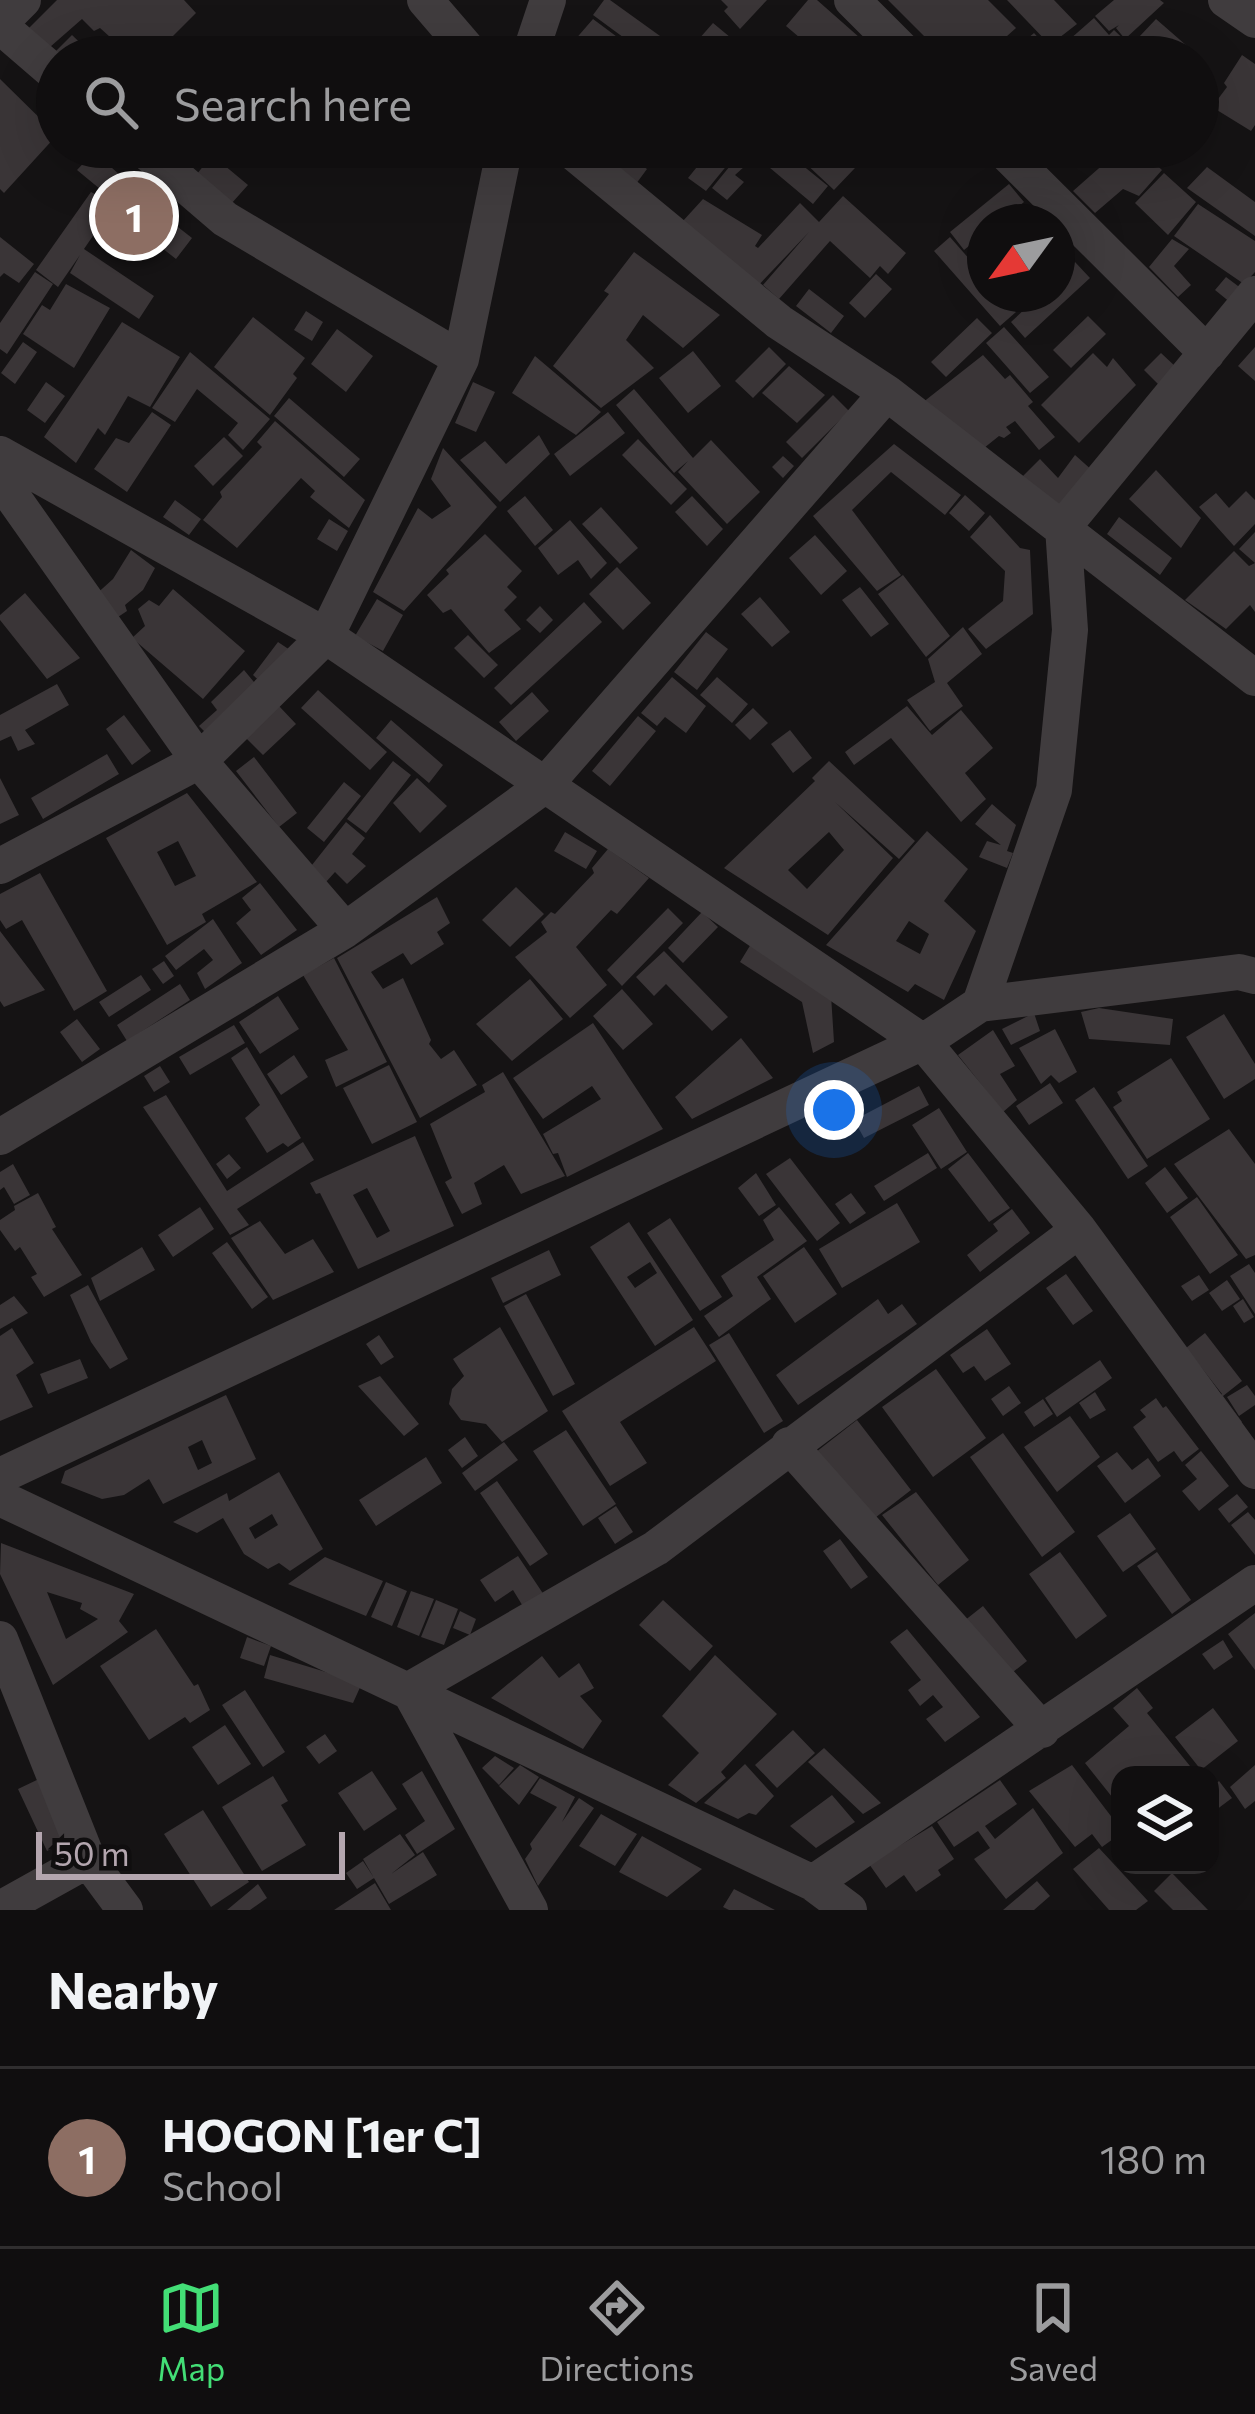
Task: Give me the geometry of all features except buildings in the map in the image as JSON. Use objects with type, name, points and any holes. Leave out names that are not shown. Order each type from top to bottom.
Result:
[{"type":"street","points":[[23,0],[0,24],[36,56]]},
{"type":"street","points":[[424,0],[456,36]]},
{"type":"street","points":[[536,36],[548,0]]},
{"type":"street","points":[[852,0],[888,36]]},
{"type":"street","points":[[1226,0],[1255,20]]},
{"type":"street","points":[[166,168],[225,219],[461,359]]},
{"type":"street","points":[[0,866],[199,761],[326,636],[461,359],[501,168]]},
{"type":"street","points":[[592,168],[778,322],[887,393],[1255,678]]},
{"type":"street","points":[[1021,168],[1207,353]]},
{"type":"street","points":[[980,1004],[1054,790],[1070,630],[1063,526],[1255,295]]},
{"type":"street","points":[[0,1137],[345,930],[544,785],[887,393]]},
{"type":"street","points":[[0,454],[326,636],[922,1042],[1079,1230],[1255,1471]]},
{"type":"street","points":[[0,478],[199,761],[345,930]]},
{"type":"street","points":[[0,1476],[922,1042],[980,1004],[1251,975]]},
{"type":"street","points":[[409,1690],[656,1548],[1079,1230]]},
{"type":"street","points":[[789,1445],[1042,1730]]},
{"type":"street","points":[[0,1498],[812,1883],[849,1910]]},
{"type":"street","points":[[812,1883],[1255,1583]]},
{"type":"street","points":[[0,1639],[88,1860],[125,1910]]},
{"type":"street","points":[[409,1690],[530,1910]]},
{"type":"street","points":[[0,1909],[88,1860]]},
{"type":"place","name":"HOGON [1er C]","points":[[134,216]]}]
